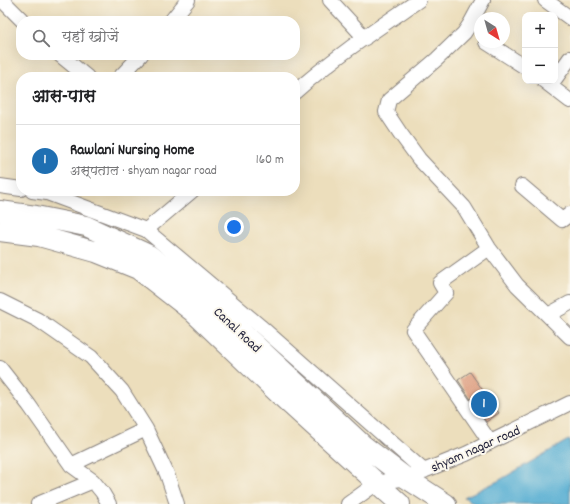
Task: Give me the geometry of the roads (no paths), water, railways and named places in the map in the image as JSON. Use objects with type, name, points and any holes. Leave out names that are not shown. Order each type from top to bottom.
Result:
[{"type":"main road","name":"Canal Road","points":[[0,211],[36,216],[86,226],[149,255],[202,295],[364,446],[415,475],[446,504]]},
{"type":"main road","name":"Canal Road","points":[[0,231],[39,236],[96,252],[138,269],[192,312],[279,394],[400,504]]},
{"type":"street","points":[[2,0],[18,16]]},
{"type":"street","points":[[175,16],[188,0]]},
{"type":"street","points":[[330,0],[365,38]]},
{"type":"street","points":[[300,88],[365,38],[419,0]]},
{"type":"street","points":[[483,0],[464,33],[437,59],[389,100],[386,112],[419,159],[464,207],[489,248],[517,284],[569,335]]},
{"type":"street","points":[[545,0],[570,18]]},
{"type":"street","points":[[464,33],[474,37]]},
{"type":"street","points":[[495,48],[522,65]]},
{"type":"street","points":[[558,73],[570,58]]},
{"type":"street","points":[[66,60],[81,72]]},
{"type":"street","points":[[125,72],[136,60]]},
{"type":"street","points":[[553,84],[570,101]]},
{"type":"street","points":[[0,186],[16,188]]},
{"type":"street","points":[[522,186],[562,220],[570,214]]},
{"type":"street","points":[[36,216],[46,196]]},
{"type":"street","points":[[58,196],[146,230],[260,326],[415,475]]},
{"type":"street","points":[[146,230],[186,196]]},
{"type":"street","points":[[489,248],[440,283],[446,293],[413,330],[490,442]]},
{"type":"street","points":[[0,301],[38,320],[91,358],[122,391],[146,429],[167,474],[177,504]]},
{"type":"street","points":[[548,315],[570,303]]},
{"type":"street","points":[[0,368],[29,405],[71,465],[93,481],[109,504]]},
{"type":"street","name":"shyam nagar road","points":[[377,483],[415,475],[466,454],[570,403]]},
{"type":"street","points":[[71,465],[146,429]]},
{"type":"street","points":[[38,504],[93,481]]},
{"type":"street","points":[[348,504],[377,483],[386,504]]},
{"type":"water","points":[[570,439],[570,504],[475,504],[464,497],[498,481]]},
{"type":"place","name":"Rawlani Nursing Home","points":[[484,404]]}]
